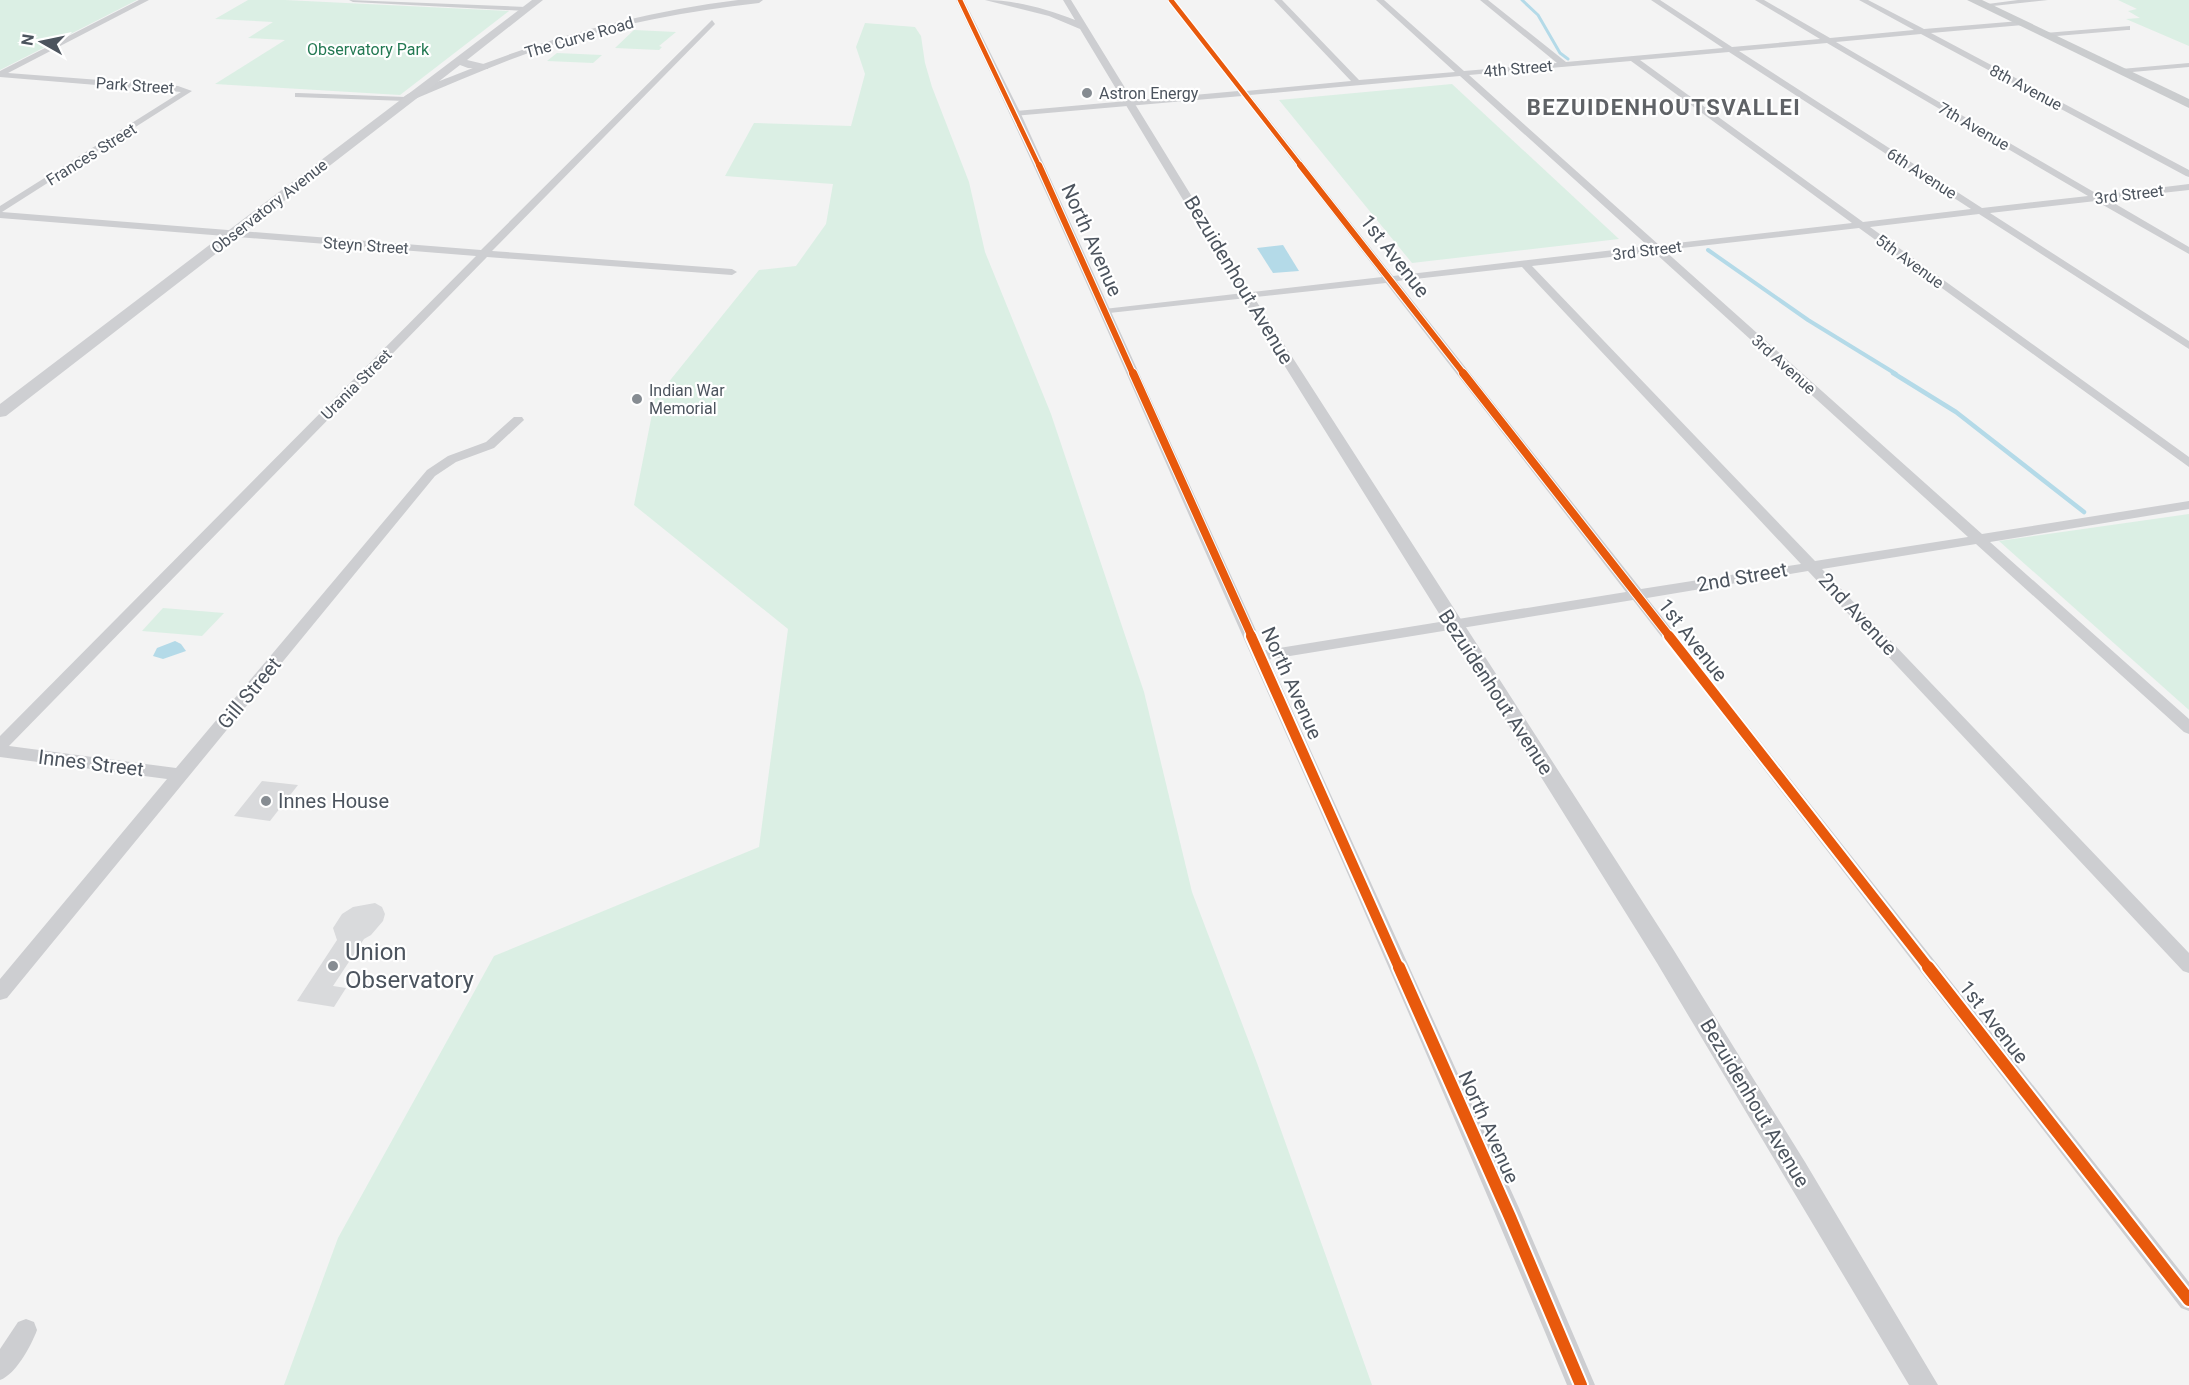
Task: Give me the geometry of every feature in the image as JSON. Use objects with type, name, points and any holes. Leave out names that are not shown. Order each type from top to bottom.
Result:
[{"type":"main road","name":"Observatory Avenue","points":[[0,412],[232,235],[405,99],[538,0]]},
{"type":"main road","points":[[1979,3],[2189,104]]},
{"type":"main road","points":[[459,60],[484,67]]},
{"type":"street","points":[[0,74],[145,0]]},
{"type":"street","points":[[353,0],[526,9]]},
{"type":"street","name":"The Curve Road","points":[[405,99],[546,44],[627,22],[698,8],[759,0]]},
{"type":"street","points":[[989,0],[1052,14],[1084,27]]},
{"type":"street","name":"Bezuidenhout Avenue","points":[[1067,0],[1247,296],[1665,956],[1797,1170],[1924,1385]]},
{"type":"street","name":"1st Avenue","points":[[1172,0],[1635,595],[2189,1300]]},
{"type":"street","points":[[1278,0],[1357,83]]},
{"type":"street","name":"3rd Avenue","points":[[1380,0],[2189,728]]},
{"type":"street","points":[[1484,0],[1564,64]]},
{"type":"street","name":"6th Avenue","points":[[1655,0],[2189,346]]},
{"type":"street","name":"7th Avenue","points":[[1759,0],[2189,251]]},
{"type":"street","name":"8th Avenue","points":[[1863,0],[2189,174]]},
{"type":"street","points":[[1979,3],[2044,0]]},
{"type":"street","name":"North Avenue","points":[[963,1],[1260,656],[1510,1217],[1581,1385]]},
{"type":"street","name":"Urania Street","points":[[0,746],[712,22]]},
{"type":"street","name":"4th Street","points":[[1016,114],[2020,23]]},
{"type":"street","points":[[2045,34],[2127,28]]},
{"type":"street","name":"5th Avenue","points":[[1632,58],[2189,463]]},
{"type":"street","points":[[2121,71],[2189,65]]},
{"type":"street","name":"Park Street","points":[[0,74],[178,87],[188,90],[181,97]]},
{"type":"street","points":[[298,95],[405,99]]},
{"type":"street","name":"Frances Street","points":[[0,212],[181,97]]},
{"type":"street","name":"3rd Street","points":[[1104,312],[1526,265],[2189,186]]},
{"type":"street","name":"Steyn Street","points":[[0,212],[232,235],[732,272]]},
{"type":"street","name":"2nd Avenue","points":[[1526,265],[2189,965]]},
{"type":"street","name":"Gill Street","points":[[0,992],[431,473],[452,459],[490,445],[518,420]]},
{"type":"street","name":"2nd Street","points":[[1260,656],[2189,505]]},
{"type":"street","name":"Innes Street","points":[[0,751],[182,775]]},
{"type":"street","points":[[0,1370],[27,1330]]},
{"type":"green space","points":[[0,0],[137,0],[0,70]]},
{"type":"green space","name":"Observatory Park","points":[[248,0],[509,11],[400,95],[215,84],[285,40],[248,38],[273,22],[215,19]]},
{"type":"green space","points":[[2118,0],[2189,0],[2189,46],[2126,19],[2140,18],[2128,11],[2137,9]]},
{"type":"green space","points":[[865,23],[915,27],[921,36],[932,87],[969,182],[985,252],[1051,414],[1144,692],[1192,892],[1257,1063],[1372,1385],[284,1385],[338,1238],[494,956],[759,847],[788,629],[634,505],[655,399],[759,270],[796,266],[826,224],[833,184],[725,176],[754,123],[851,126],[865,74],[856,47]]},
{"type":"green space","points":[[634,30],[676,32],[659,46],[662,47],[659,50],[615,48]]},
{"type":"green space","points":[[557,53],[602,55],[593,63],[547,61]]},
{"type":"green space","points":[[1452,84],[1619,239],[1412,263],[1279,100]]},
{"type":"green space","points":[[2189,514],[2189,710],[1999,541]]},
{"type":"green space","points":[[163,608],[224,613],[202,636],[142,631]]},
{"type":"water","points":[[1283,245],[1299,271],[1273,273],[1257,248]]},
{"type":"water","points":[[175,641],[181,644],[186,651],[163,659],[153,656],[157,648]]},
{"type":"building","name":"Innes House","points":[[262,781],[298,785],[270,821],[234,816]]},
{"type":"building","name":"Union Observatory","points":[[375,903],[382,907],[385,914],[383,921],[371,935],[364,939],[333,986],[346,988],[334,1007],[297,1001],[337,940],[333,928],[342,914],[353,907]]},
{"type":"waterway","points":[[1522,0],[1538,15],[1560,53],[1568,59]]},
{"type":"waterway","points":[[1708,250],[1808,320],[1896,374]]},
{"type":"waterway","points":[[1893,373],[1956,412],[2084,512]]},
{"type":"cycle path","points":[[960,0],[1016,114],[1260,656],[1510,1217],[1581,1385]]},
{"type":"cycle path","points":[[1171,0],[2189,1300]]},
{"type":"place","name":"Astron Energy","points":[[1087,93]]},
{"type":"place","name":"Indian War Memorial","points":[[637,399]]},
{"type":"place","name":"Innes House","points":[[266,801]]},
{"type":"place","name":"Union Observatory","points":[[333,966]]},
{"type":"district","name":"BEZUIDENHOUTSVALLEI","points":[[1664,107]]}]
